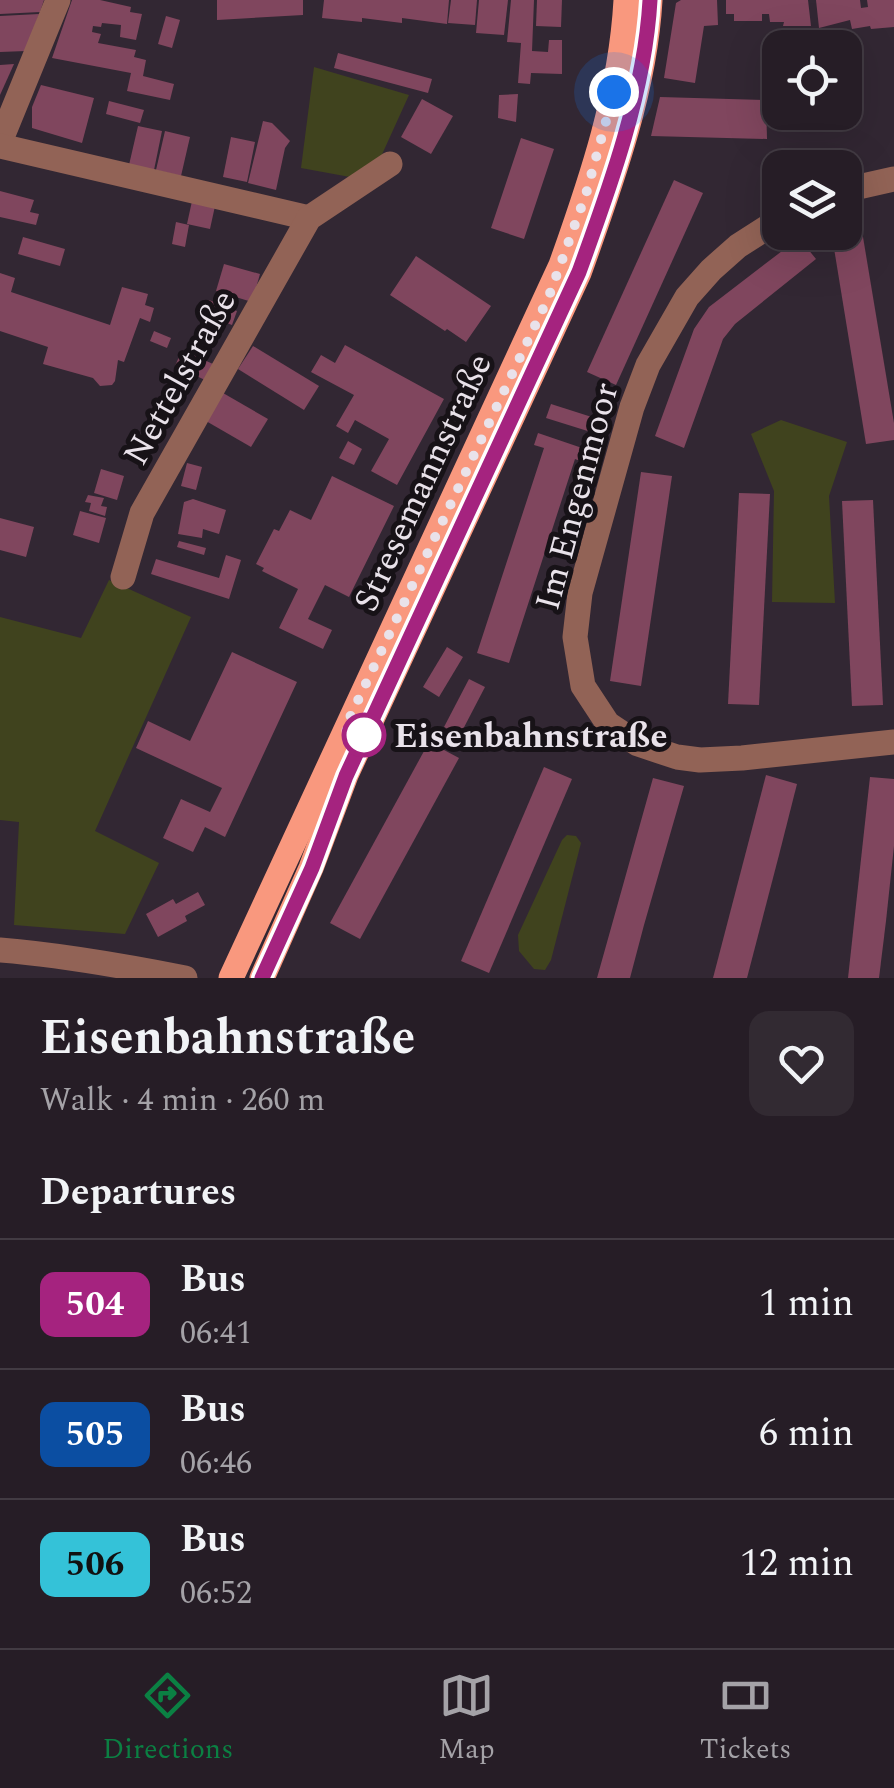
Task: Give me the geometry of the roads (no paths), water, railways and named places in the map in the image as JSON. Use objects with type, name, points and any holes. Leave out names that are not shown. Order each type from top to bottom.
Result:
[{"type":"main road","name":"Stresemannstraße","points":[[231,978],[549,296],[586,194],[610,111],[626,0]]},
{"type":"main road","name":"Stresemannstraße","points":[[262,978],[312,868],[346,776],[579,272],[633,104],[644,58],[650,0]]},
{"type":"street","points":[[58,0],[0,144],[309,218]]},
{"type":"street","name":"Nettelstraße","points":[[123,577],[142,513],[309,218],[390,164]]},
{"type":"street","points":[[862,186],[894,179]]},
{"type":"street","name":"Im Engenmoor","points":[[762,231],[738,246],[687,296],[648,365],[632,407],[580,593],[575,637],[584,686],[608,724],[638,744],[677,757],[742,758],[894,742]]},
{"type":"street","points":[[0,950],[185,978]]},
{"type":"place","name":"Eisenbahnstraße","points":[[364,735]]}]
